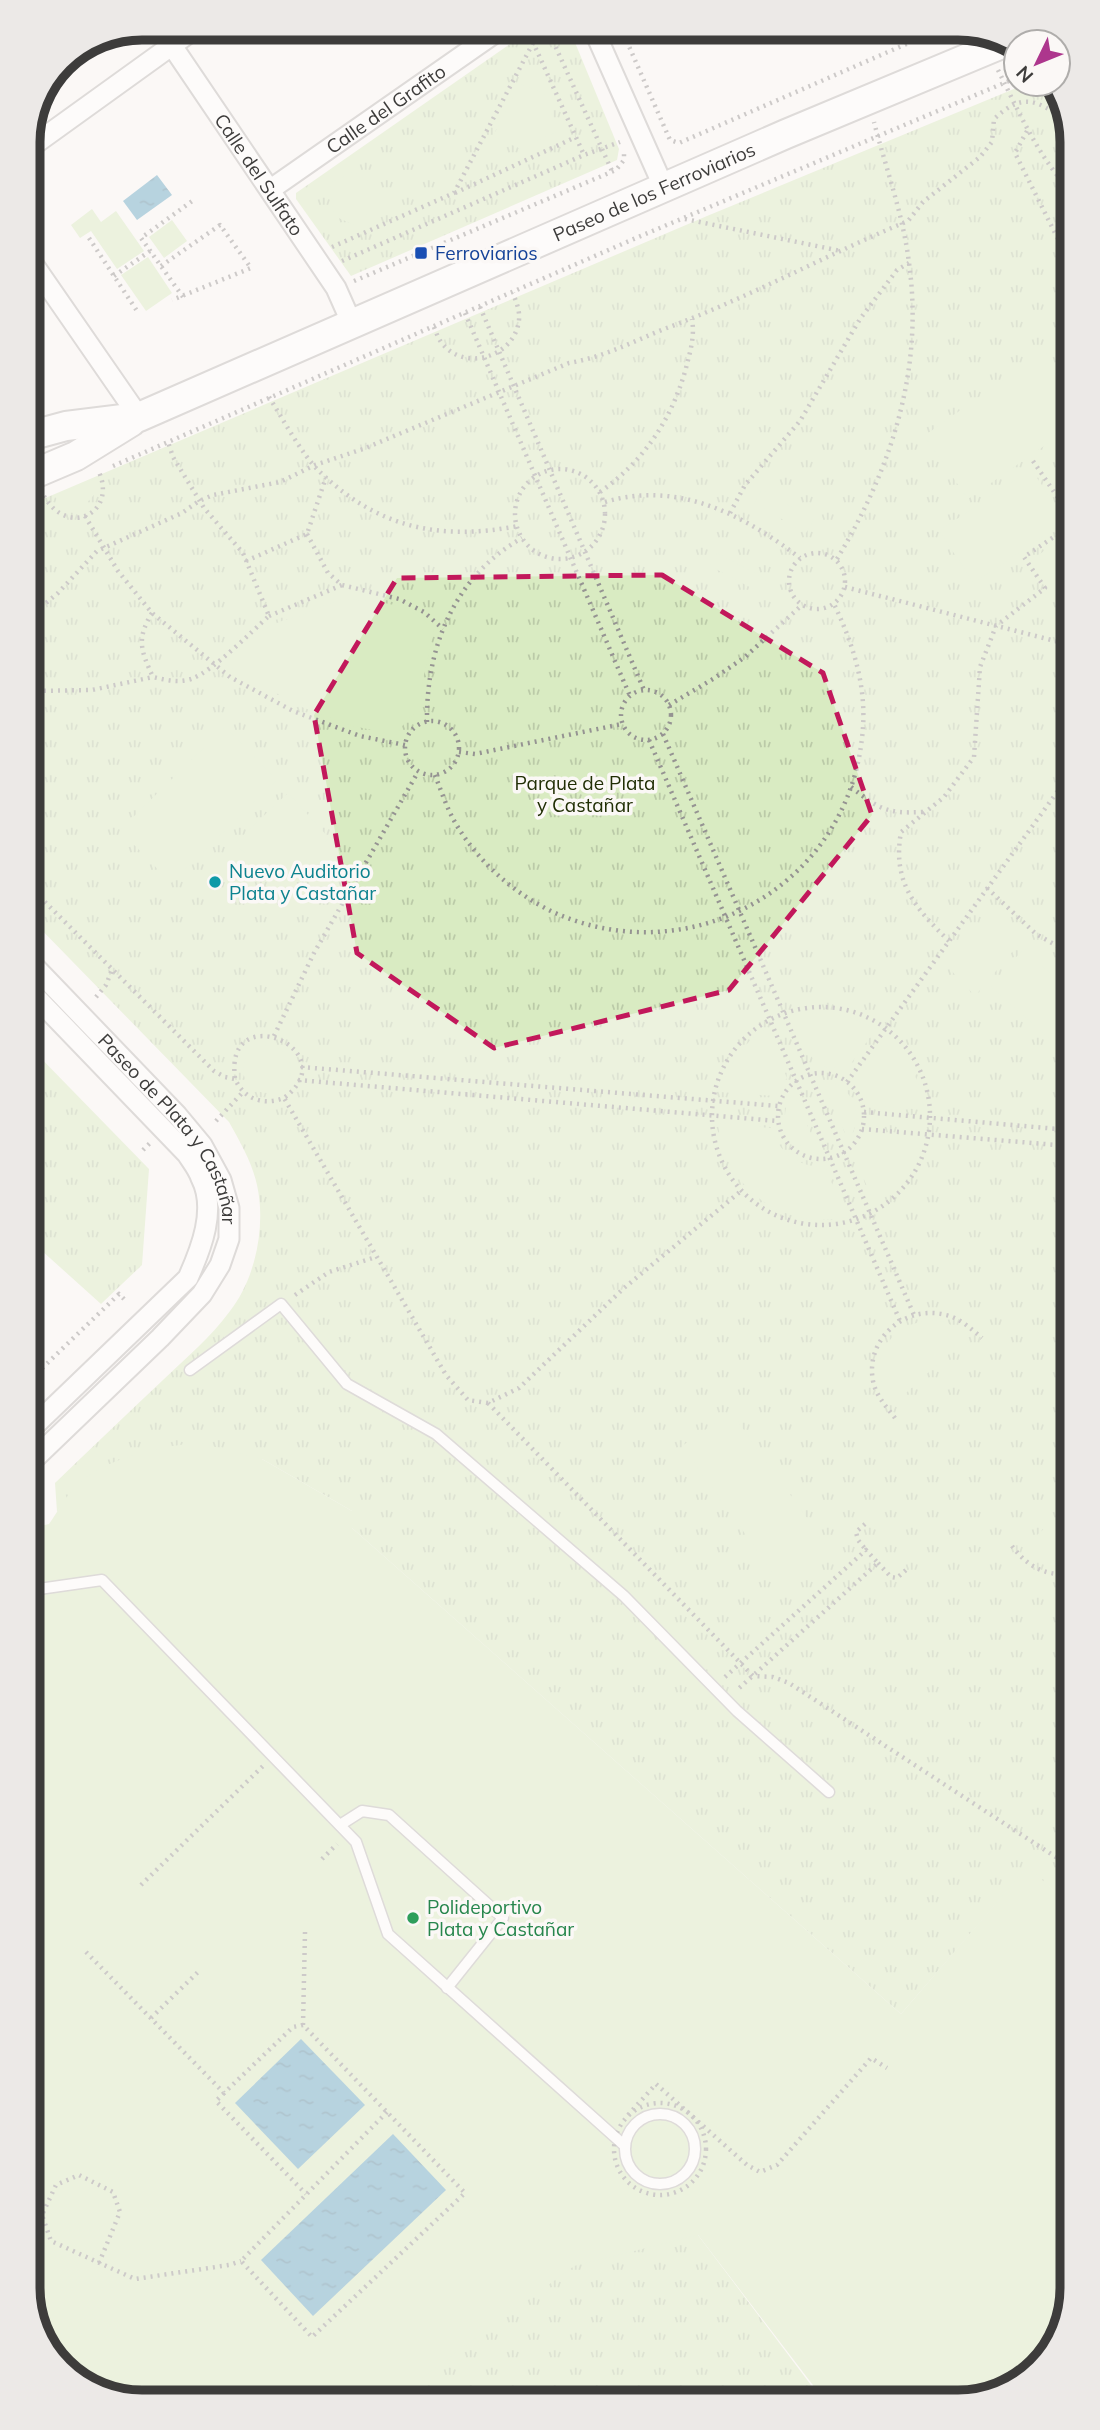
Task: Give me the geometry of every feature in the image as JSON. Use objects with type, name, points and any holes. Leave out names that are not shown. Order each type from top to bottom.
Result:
[{"type":"main road","name":"Paseo de los Ferroviarios","points":[[40,433],[66,426],[139,417],[994,47]]},
{"type":"main road","points":[[40,487],[76,456],[139,417]]},
{"type":"street","name":"Calle del Sulfato","points":[[167,40],[337,288],[352,324]]},
{"type":"street","points":[[40,140],[179,40]]},
{"type":"street","name":"Calle del Grafito","points":[[271,189],[497,40]]},
{"type":"street","points":[[598,40],[664,188]]},
{"type":"street","points":[[40,274],[139,417]]},
{"type":"street","name":"Paseo de Plata y Castañar","points":[[40,972],[177,1115],[202,1145],[221,1180],[229,1208],[229,1239],[220,1265],[202,1294],[160,1338],[40,1451]]},
{"type":"street","name":"Paseo de Plata y Castañar","points":[[40,1001],[187,1154],[203,1180],[207,1205],[200,1253],[188,1278],[40,1420]]},
{"type":"lane","points":[[190,1370],[281,1304],[347,1384],[436,1434],[624,1595],[762,1734],[830,1792]]},
{"type":"lane","points":[[40,1585],[102,1580],[356,1842],[388,1934],[625,2146],[626,2160],[637,2177],[656,2185],[665,2184],[684,2176],[694,2159],[695,2149],[689,2130],[674,2117],[664,2114],[654,2114],[636,2123],[629,2131],[625,2146]]},
{"type":"lane","points":[[340,1825],[362,1811],[389,1815],[503,1918],[447,1988]]},
{"type":"path","points":[[532,40],[584,155]]},
{"type":"path","points":[[454,193],[535,40]]},
{"type":"path","points":[[355,281],[612,172],[551,40]]},
{"type":"path","points":[[626,40],[670,140],[679,143],[915,40]]},
{"type":"path","points":[[88,477],[684,218],[1002,85]]},
{"type":"path","points":[[1014,98],[1027,131],[1060,178]]},
{"type":"path","points":[[837,559],[882,473],[907,381],[911,340],[909,263],[897,201],[868,101]]},
{"type":"path","points":[[40,608],[58,593],[97,551],[182,513],[199,501],[213,495],[280,482],[569,363],[593,359],[692,320],[908,221],[923,201],[980,157],[992,142],[994,118],[1016,102],[1033,101],[1055,114]]},
{"type":"path","points":[[1027,131],[1016,153],[1060,243]]},
{"type":"path","points":[[576,137],[328,249],[338,262],[584,155],[621,142]]},
{"type":"path","points":[[183,297],[141,238],[195,199]]},
{"type":"path","points":[[684,218],[842,251]]},
{"type":"path","points":[[161,266],[220,225],[251,268],[172,300]]},
{"type":"path","points":[[89,238],[139,314]]},
{"type":"path","points":[[114,276],[150,251]]},
{"type":"path","points":[[730,513],[744,485],[800,421],[860,319],[897,270],[909,263]]},
{"type":"path","points":[[433,327],[441,342],[459,355],[485,358],[501,351],[510,341],[519,320],[519,309],[513,293]]},
{"type":"path","points":[[480,307],[644,690]]},
{"type":"path","points":[[465,313],[630,696]]},
{"type":"path","points":[[600,492],[635,464],[670,414],[692,345],[692,320]]},
{"type":"path","points":[[269,397],[314,466],[356,502],[383,517],[426,529],[478,532],[518,526]]},
{"type":"path","points":[[168,442],[173,457],[199,501],[243,553],[269,617]]},
{"type":"path","points":[[1033,461],[1060,501]]},
{"type":"path","points":[[551,469],[571,470],[593,482],[600,492],[605,502],[604,526],[597,540],[585,552],[572,558],[555,559],[541,555],[522,538],[515,510],[519,495],[529,480],[551,469]]},
{"type":"path","points":[[40,495],[52,510],[62,516],[74,519],[85,516],[95,510],[101,500],[103,489],[99,472]]},
{"type":"path","points":[[326,477],[307,534],[328,573],[342,585],[399,598],[424,612],[443,629]]},
{"type":"path","points":[[40,490],[54,491]]},
{"type":"path","points":[[605,502],[622,496],[667,496],[695,501],[730,513],[756,527],[800,558]]},
{"type":"path","points":[[85,516],[118,571],[152,613],[230,677],[293,711],[360,736],[405,745]]},
{"type":"path","points":[[949,941],[914,905],[906,888],[897,853],[901,832],[944,797],[974,758],[980,667],[996,626],[1045,588],[1024,558],[1060,532]]},
{"type":"path","points":[[246,561],[307,534]]},
{"type":"path","points":[[427,722],[427,691],[432,663],[443,629],[457,602],[485,564],[522,538]]},
{"type":"path","points":[[819,553],[837,559],[845,578],[841,597],[825,609],[815,610],[802,605],[792,594],[789,584],[793,565],[809,554],[819,553]]},
{"type":"path","points":[[40,691],[92,690],[153,677],[174,681],[193,678],[214,664],[269,617],[342,585]]},
{"type":"path","points":[[845,587],[1060,642]]},
{"type":"path","points":[[435,775],[445,803],[475,852],[510,885],[541,906],[576,921],[623,932],[680,930],[728,917],[783,884],[804,864],[837,818],[851,787],[862,737],[861,680],[854,652],[834,604]]},
{"type":"path","points":[[669,705],[745,657],[802,605]]},
{"type":"path","points":[[152,613],[144,627],[141,643],[153,677]]},
{"type":"path","points":[[644,690],[656,692],[669,705],[671,716],[669,726],[663,734],[649,740],[635,738],[627,733],[620,714],[622,705],[630,696],[644,690]]},
{"type":"path","points":[[427,722],[445,724],[458,741],[459,752],[456,762],[449,770],[428,776],[418,772],[405,756],[408,735],[415,727],[427,722]]},
{"type":"path","points":[[459,752],[475,754],[622,724]]},
{"type":"path","points":[[663,734],[914,1315]]},
{"type":"path","points":[[649,740],[728,917],[900,1321]]},
{"type":"path","points":[[274,1036],[314,953],[418,772]]},
{"type":"path","points":[[851,787],[877,807],[896,813],[924,812]]},
{"type":"path","points":[[846,1082],[1060,787]]},
{"type":"path","points":[[987,888],[1036,934],[1060,948]]},
{"type":"path","points":[[40,897],[214,1071],[235,1079]]},
{"type":"path","points":[[96,997],[106,985],[112,970]]},
{"type":"path","points":[[811,1007],[851,1012],[886,1028],[912,1057],[921,1074],[927,1093],[929,1118],[925,1151],[906,1185],[891,1200],[871,1213],[835,1225],[814,1226],[775,1215],[757,1205],[741,1191],[719,1156],[713,1137],[712,1115],[719,1077],[728,1059],[755,1029],[770,1019],[811,1007]]},
{"type":"path","points":[[274,1036],[291,1045],[297,1053],[301,1067],[294,1089],[284,1098],[269,1102],[260,1101],[243,1092],[235,1079],[234,1066],[240,1048],[256,1037],[274,1036]]},
{"type":"path","points":[[301,1067],[778,1106]]},
{"type":"path","points":[[825,1073],[846,1082],[857,1093],[864,1112],[862,1129],[855,1144],[829,1159],[810,1159],[795,1152],[784,1139],[777,1121],[778,1106],[783,1093],[796,1081],[810,1074],[825,1073]]},
{"type":"path","points":[[298,1080],[777,1121]]},
{"type":"path","points":[[216,1121],[243,1092]]},
{"type":"path","points":[[284,1098],[446,1375],[468,1400],[488,1403],[519,1388],[624,1288],[741,1191]]},
{"type":"path","points":[[864,1112],[1060,1129]]},
{"type":"path","points":[[862,1129],[1060,1145]]},
{"type":"path","points":[[281,1304],[329,1272],[376,1257]]},
{"type":"path","points":[[40,1370],[119,1294],[126,1301]]},
{"type":"path","points":[[895,1418],[878,1398],[872,1368],[874,1353],[881,1339],[900,1321],[914,1315],[933,1312],[948,1315],[962,1321],[982,1338]]},
{"type":"path","points":[[488,1403],[754,1676],[773,1677],[789,1683],[1060,1860]]},
{"type":"path","points":[[865,1524],[856,1532],[858,1540],[866,1550],[891,1577],[897,1578],[906,1570]]},
{"type":"path","points":[[1012,1546],[1031,1566],[1060,1575]]},
{"type":"path","points":[[714,1687],[866,1550]]},
{"type":"path","points":[[727,1699],[878,1563]]},
{"type":"path","points":[[141,1885],[274,1756]]},
{"type":"path","points":[[241,2261],[312,2337],[465,2193],[303,2025],[305,1932]]},
{"type":"path","points":[[86,1952],[224,2094]]},
{"type":"path","points":[[151,2018],[199,1971]]},
{"type":"path","points":[[303,2025],[293,2027],[216,2101],[306,2194]]},
{"type":"path","points":[[628,2115],[639,2108],[665,2103],[689,2114],[704,2135],[706,2148],[700,2174],[680,2191],[654,2196],[630,2185],[616,2164],[613,2150],[614,2137],[628,2115],[656,2084],[747,2165],[760,2172],[777,2165],[871,2058],[887,2068]]},
{"type":"path","points":[[99,2263],[120,2212],[113,2192],[79,2175],[56,2185],[42,2215],[51,2241],[99,2263],[135,2279],[229,2265],[241,2261],[387,2112]]},
{"type":"highlighted area","points":[[662,575],[823,673],[872,815],[729,990],[494,1048],[357,953],[314,715],[397,578]]},
{"type":"green space","points":[[516,40],[574,40],[619,149],[617,160],[351,276],[296,199],[296,193]]},
{"type":"green space","points":[[520,84],[544,93],[558,131],[521,149],[493,136]]},
{"type":"green space","name":"Parque de Plata y Castañar","points":[[1002,94],[1002,98],[1049,98],[1060,142],[1060,1896],[1027,1868],[901,2014],[352,1528],[352,1511],[262,1459],[74,1489],[57,1512],[55,1483],[215,1330],[239,1298],[257,1251],[260,1217],[255,1177],[229,1122],[40,928],[40,500],[707,216]]},
{"type":"green space","points":[[353,172],[382,189],[359,227],[334,216],[330,183]]},
{"type":"green space","points":[[92,209],[101,222],[116,211],[144,251],[117,269],[91,231],[80,238],[71,225]]},
{"type":"green space","points":[[172,220],[187,241],[164,258],[149,237]]},
{"type":"green space","points":[[148,257],[172,293],[146,311],[121,275]]},
{"type":"green space","points":[[1044,351],[1060,373],[1060,435],[968,499],[924,436]]},
{"type":"green space","points":[[1031,469],[1060,512],[1060,525],[974,583],[939,531]]},
{"type":"green space","points":[[93,480],[93,496],[82,508],[65,508],[54,496]]},
{"type":"green space","points":[[762,490],[814,520],[806,533],[754,503]]},
{"type":"green space","points":[[1060,540],[1060,596],[1034,558]]},
{"type":"green space","points":[[717,553],[766,579],[759,592],[710,566]]},
{"type":"green space","points":[[344,599],[381,602],[404,608],[424,620],[434,630],[422,684],[421,711],[408,718],[396,735],[353,726],[299,706],[225,664],[248,641],[269,627]]},
{"type":"green space","points":[[225,727],[277,780],[171,883],[120,830]]},
{"type":"green space","points":[[288,793],[329,838],[277,888],[235,843]]},
{"type":"green space","points":[[989,916],[1018,945],[975,996],[947,966]]},
{"type":"green space","points":[[1024,948],[1060,983],[1060,1029],[1050,1039],[991,987]]},
{"type":"green space","points":[[812,1013],[849,1017],[876,1029],[845,1072],[816,1066],[794,1016]]},
{"type":"green space","points":[[766,1029],[787,1078],[774,1096],[720,1092],[737,1056],[750,1041]]},
{"type":"green space","points":[[887,1038],[902,1053],[913,1070],[924,1110],[870,1105],[856,1081]]},
{"type":"green space","points":[[267,1045],[284,1052],[291,1069],[284,1086],[267,1093],[250,1086],[243,1069],[250,1052]]},
{"type":"green space","points":[[40,1057],[149,1169],[142,1265],[101,1304],[40,1249]]},
{"type":"green space","points":[[822,1081],[841,1088],[853,1102],[856,1121],[848,1140]]},
{"type":"green space","points":[[793,1093],[819,1152],[800,1145],[788,1130],[785,1112]]},
{"type":"green space","points":[[718,1123],[771,1128],[779,1145],[791,1157],[806,1164],[825,1167],[846,1217],[823,1220],[800,1218],[760,1199],[744,1184],[731,1166],[722,1146]]},
{"type":"green space","points":[[867,1136],[921,1142],[915,1161],[904,1178],[875,1204],[853,1155]]},
{"type":"green space","points":[[933,1320],[946,1322],[968,1336],[893,1405],[880,1376],[884,1349],[902,1329]]},
{"type":"green space","points":[[731,1412],[827,1546],[779,1581],[682,1446]]},
{"type":"green space","name":"Polideportivo Plata y Castañar","points":[[200,1443],[262,1459],[352,1511],[352,1528],[901,2014],[1027,1867],[1060,1896],[1060,2288],[1059,2301],[1049,2333],[1030,2360],[1003,2379],[971,2389],[817,2390],[698,2235],[574,2266],[406,2390],[136,2390],[103,2382],[70,2360],[54,2338],[41,2303],[40,2288],[40,1526],[49,1524],[74,1488],[100,1469],[132,1455]]},
{"type":"green space","points":[[1060,1514],[1060,1565],[1039,1559],[1024,1547]]},
{"type":"green space","points":[[492,2182],[698,2235],[815,2390],[136,2390],[116,2386],[80,2369],[61,2350],[51,2333],[42,2308],[40,2288],[40,2219]]},
{"type":"water","points":[[157,175],[172,195],[137,220],[123,201]]},
{"type":"water","points":[[301,2039],[365,2105],[298,2169],[235,2103]]},
{"type":"water","points":[[393,2134],[446,2190],[313,2316],[261,2260]]},
{"type":"place","name":"Ferroviarios","points":[[421,253]]},
{"type":"place","name":"Nuevo Auditorio Plata y Castañar","points":[[215,882]]},
{"type":"place","name":"Polideportivo Plata y Castañar","points":[[413,1918]]}]
